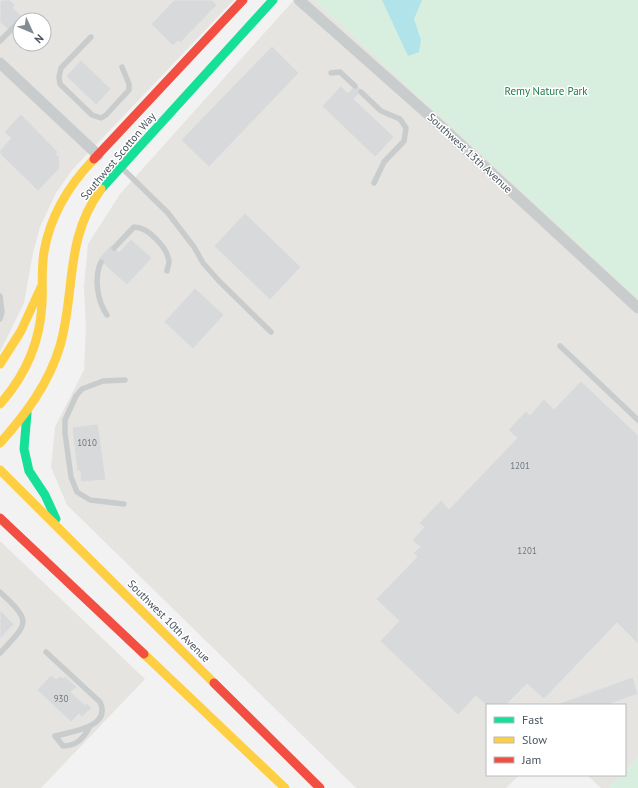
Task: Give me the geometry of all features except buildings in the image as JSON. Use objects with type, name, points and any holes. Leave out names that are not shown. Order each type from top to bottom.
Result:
[{"type":"main road","name":"Southwest Scotton Way","points":[[0,404],[15,387],[34,348],[40,322],[44,253],[57,212],[72,185],[98,155],[243,0]]},
{"type":"main road","name":"Southwest Scotton Way","points":[[0,443],[27,413],[39,395],[60,345],[64,328],[71,262],[80,226],[95,198],[121,167],[273,0]]},
{"type":"main road","points":[[0,364],[21,331],[42,285]]},
{"type":"main road","points":[[27,413],[24,449],[29,471],[45,495],[63,532]]},
{"type":"main road","name":"Southwest 10th Avenue","points":[[0,470],[320,788]]},
{"type":"main road","points":[[0,518],[285,788]]},
{"type":"street","name":"Southwest 13th Avenue","points":[[299,0],[432,117],[638,308]]},
{"type":"street","points":[[0,63],[98,155]]},
{"type":"lane","points":[[0,41],[12,28]]},
{"type":"lane","points":[[91,37],[61,68],[59,76],[60,84],[92,115],[101,118],[106,115],[129,90],[129,84],[122,67]]},
{"type":"lane","points":[[331,73],[340,72],[355,86]]},
{"type":"lane","points":[[361,92],[381,111],[400,119],[406,128],[404,141],[384,162],[374,183]]},
{"type":"lane","points":[[121,167],[168,212],[181,228],[203,263],[219,282],[271,332]]},
{"type":"lane","points":[[114,248],[134,227],[142,227],[151,234],[167,253],[169,263],[167,271]]},
{"type":"lane","points":[[101,262],[98,269],[99,299],[102,308],[107,315]]},
{"type":"lane","points":[[0,296],[0,319]]},
{"type":"lane","points":[[560,346],[638,420]]},
{"type":"lane","points":[[124,504],[90,500],[77,492],[71,477],[65,432],[65,420],[76,396],[82,389],[103,381],[125,380]]},
{"type":"lane","points":[[0,592],[20,610],[24,620],[21,630],[0,653]]},
{"type":"lane","points":[[46,652],[100,702],[103,711],[102,716],[89,728],[80,741],[68,746],[63,746],[55,736],[89,728]]},
{"type":"shaded area","points":[[0,0],[234,0],[73,169],[56,193],[40,227],[33,253],[24,303],[0,352]]},
{"type":"shaded area","points":[[294,0],[314,0],[638,298],[638,757],[626,770],[626,704],[486,704],[486,776],[518,776],[506,788],[356,788],[67,505],[51,467],[55,427],[84,370],[86,328],[84,287],[88,244],[120,194]]},
{"type":"shaded area","points":[[0,541],[145,679],[41,788],[0,788]]},
{"type":"shaded area","points":[[588,776],[620,776],[609,788],[601,788]]},
{"type":"green space","name":"Remy Nature Park","points":[[314,0],[638,0],[638,299]]},
{"type":"green space","points":[[638,757],[638,788],[609,788],[620,776],[626,776],[626,770]]},
{"type":"water","points":[[382,0],[422,0],[414,19],[421,40],[419,52],[408,56]]},
{"type":"traffic: fast","points":[[101,189],[273,0]]},
{"type":"traffic: fast","points":[[27,413],[24,449],[29,471],[45,495],[56,519]]},
{"type":"traffic: slow","points":[[0,404],[17,382],[24,370],[30,358],[38,332],[41,318],[44,252],[51,226],[62,202],[76,179],[94,159]]},
{"type":"traffic: slow","points":[[0,443],[36,398],[50,373],[60,346],[65,325],[76,246],[81,227],[89,208],[101,189]]},
{"type":"traffic: slow","points":[[0,364],[21,331],[42,285]]},
{"type":"traffic: slow","points":[[0,470],[214,683]]},
{"type":"traffic: slow","points":[[144,654],[285,788]]},
{"type":"traffic: jam","points":[[94,159],[243,0]]},
{"type":"traffic: jam","points":[[0,518],[144,654]]},
{"type":"traffic: jam","points":[[214,683],[320,788]]}]
